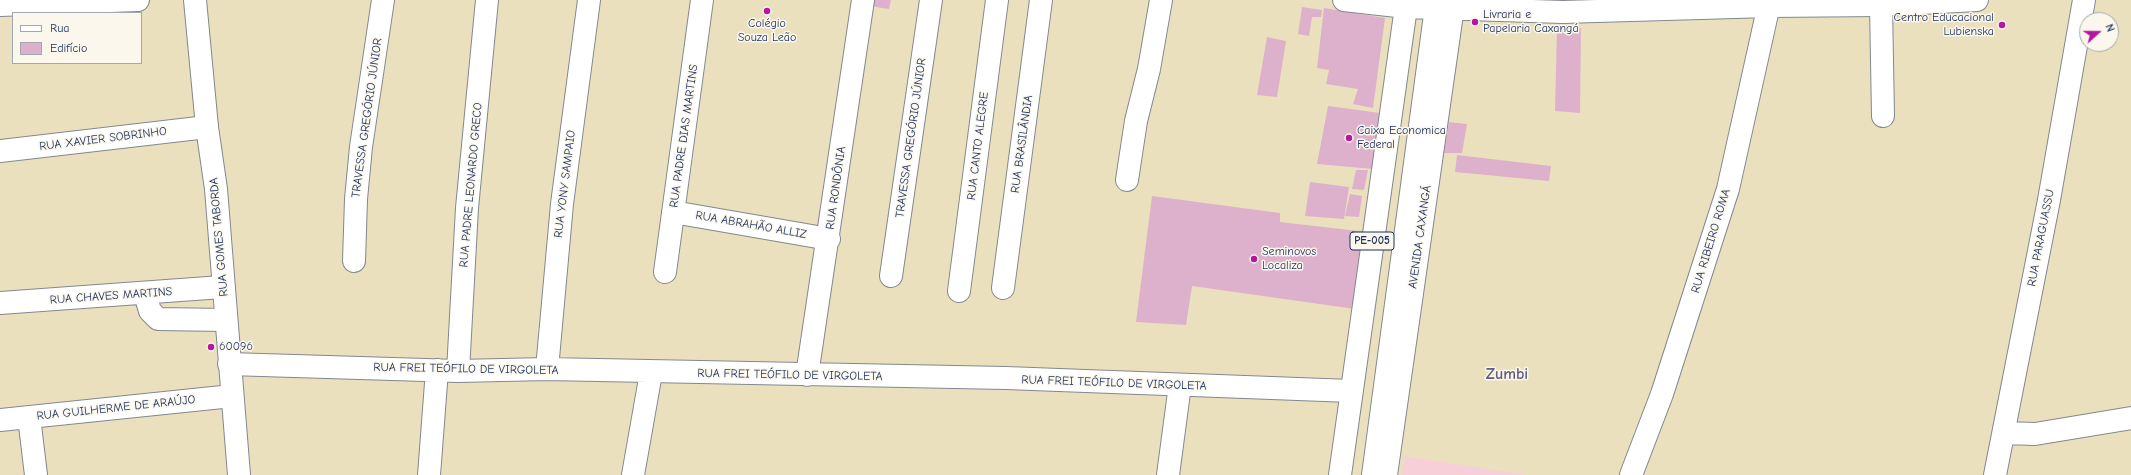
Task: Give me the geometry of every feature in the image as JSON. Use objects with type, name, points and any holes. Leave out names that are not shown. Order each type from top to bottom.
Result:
[{"type":"street","points":[[0,6],[86,1],[138,0]]},
{"type":"street","name":"RUA GOMES TABORDA","points":[[194,0],[207,127],[216,189],[222,287],[240,475]]},
{"type":"street","name":"TRAVESSA GREGÓRIO JÚNIOR","points":[[354,261],[356,199],[361,147],[383,0]]},
{"type":"street","name":"RUA PADRE LEONARDO GRECO","points":[[458,371],[467,208],[487,0]]},
{"type":"street","name":"RUA YONY SAMPAIO","points":[[547,369],[562,204],[589,0]]},
{"type":"street","name":"RUA PADRE DIAS MARTINS","points":[[665,272],[702,0]]},
{"type":"street","name":"RUA RONDÔNIA","points":[[807,375],[863,0]]},
{"type":"street","name":"TRAVESSA GREGÓRIO JÚNIOR","points":[[891,276],[931,0]]},
{"type":"street","name":"RUA CANTO ALEGRE","points":[[959,291],[997,0]]},
{"type":"street","name":"RUA BRASILÂNDIA","points":[[1003,288],[1041,0]]},
{"type":"street","points":[[1127,180],[1136,121],[1149,70],[1161,0]]},
{"type":"street","points":[[1344,0],[1445,4],[1563,12],[1668,5],[1770,3],[1881,5],[1977,0]]},
{"type":"street","name":"RUA PARAGUASSU","points":[[1995,475],[2067,102],[2084,0]]},
{"type":"street","points":[[1350,475],[1410,3]]},
{"type":"street","name":"PE-005","points":[[1340,475],[1351,391],[1410,3]]},
{"type":"street","name":"RUA RIBEIRO ROMA","points":[[1631,475],[1666,380],[1728,189],[1770,3]]},
{"type":"street","points":[[1373,475],[1445,4]]},
{"type":"street","name":"AVENIDA CAXANGÁ","points":[[1386,475],[1445,4]]},
{"type":"street","points":[[1881,5],[1883,116]]},
{"type":"street","name":"RUA XAVIER SOBRINHO","points":[[0,151],[207,127]]},
{"type":"street","name":"RUA ABRAHÃO ALLIZ","points":[[673,212],[828,238]]},
{"type":"street","name":"RUA CHAVES MARTINS","points":[[0,303],[145,294],[222,287]]},
{"type":"street","points":[[145,294],[150,311],[158,318],[226,320]]},
{"type":"street","name":"RUA FREI TEÓFILO DE VIRGOLETA","points":[[229,364],[458,371],[547,369],[1006,378],[1180,386],[1351,391]]},
{"type":"street","points":[[429,475],[437,370]]},
{"type":"street","points":[[633,475],[651,372]]},
{"type":"street","points":[[1168,475],[1180,386]]},
{"type":"street","name":"RUA GUILHERME DE ARAÚJO","points":[[0,420],[232,396]]},
{"type":"street","points":[[29,417],[36,475]]},
{"type":"street","points":[[2004,433],[2035,434],[2131,418]]},
{"type":"shaded area","points":[[1405,456],[1526,475],[1402,475]]},
{"type":"building","points":[[869,0],[891,0],[889,9],[869,6]]},
{"type":"building","points":[[1302,7],[1322,10],[1321,17],[1312,17],[1309,36],[1298,34]]},
{"type":"building","points":[[1324,8],[1385,18],[1373,108],[1353,104],[1358,89],[1326,84],[1329,70],[1317,68]]},
{"type":"building","points":[[1557,27],[1581,28],[1580,113],[1555,111]]},
{"type":"building","points":[[1267,37],[1286,41],[1277,97],[1257,95]]},
{"type":"building","name":"Caixa Economica Federal","points":[[1328,106],[1380,113],[1373,169],[1317,164]]},
{"type":"building","points":[[1449,122],[1467,124],[1462,153],[1444,153]]},
{"type":"building","points":[[1457,155],[1551,166],[1549,181],[1455,172]]},
{"type":"building","points":[[1356,170],[1368,170],[1364,190],[1352,189]]},
{"type":"building","points":[[1310,182],[1349,187],[1344,219],[1305,216]]},
{"type":"building","points":[[1350,194],[1362,196],[1359,217],[1345,216]]},
{"type":"building","name":"Seminovos Localiza","points":[[1152,196],[1280,213],[1280,222],[1367,232],[1355,309],[1192,286],[1186,325],[1136,322]]},
{"type":"place","name":"Colégio Souza Leão","points":[[767,11]]},
{"type":"place","name":"Livraria e Papelaria Caxangá","points":[[1475,22]]},
{"type":"place","name":"Centro Educacional Lubienska","points":[[2002,25]]},
{"type":"place","name":"Caixa Economica Federal","points":[[1349,138]]},
{"type":"place","name":"Seminovos Localiza","points":[[1254,259]]},
{"type":"place","name":"60096","points":[[211,347]]},
{"type":"district","name":"Zumbi","points":[[1507,374]]}]
